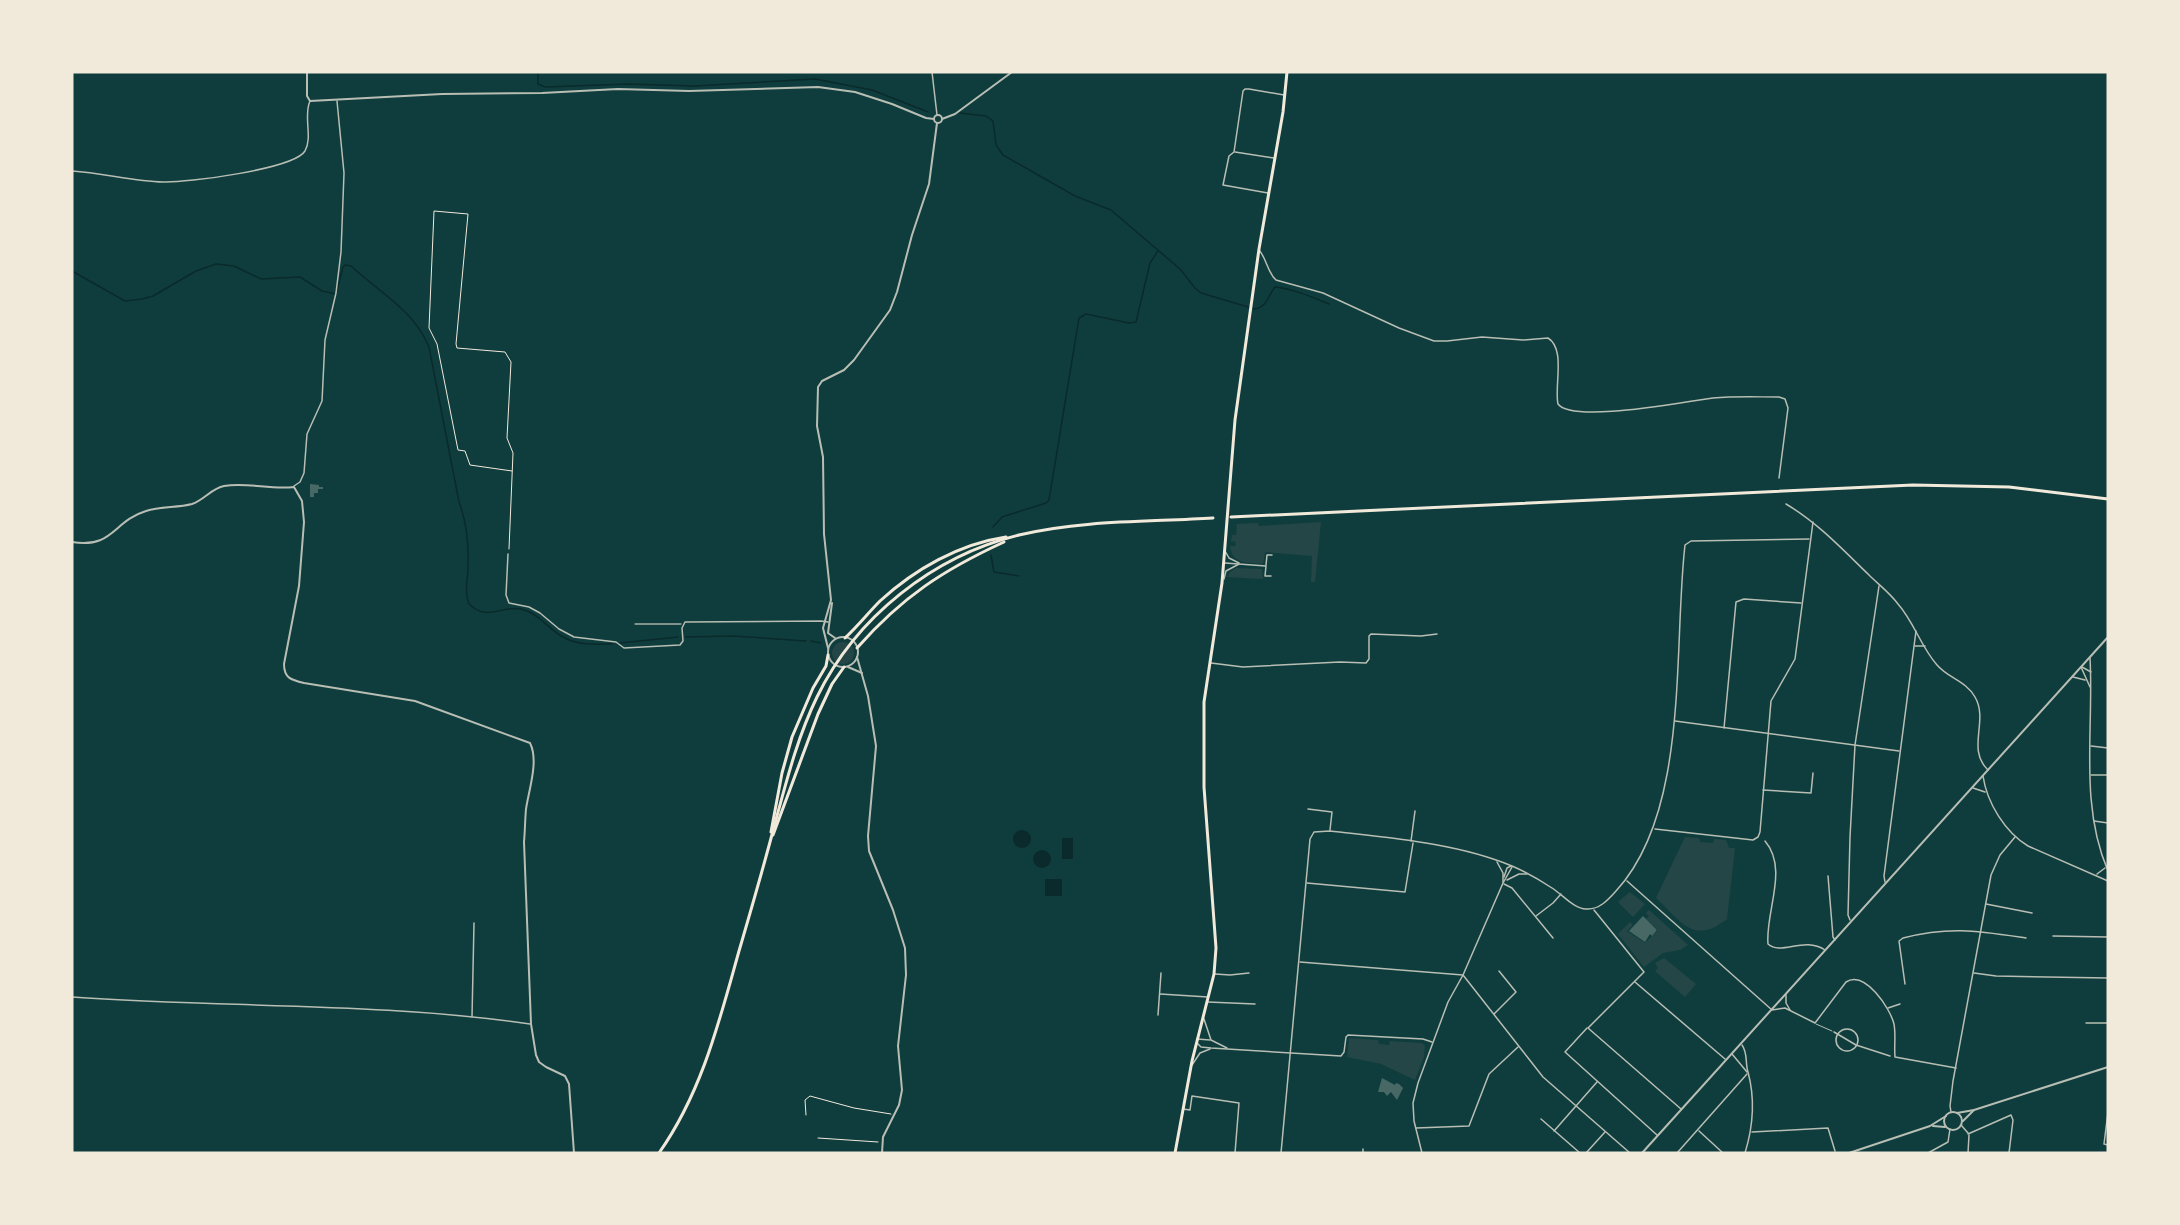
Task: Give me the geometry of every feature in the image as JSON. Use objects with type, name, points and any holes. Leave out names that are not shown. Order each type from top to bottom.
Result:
[{"type":"main road","points":[[1175,1153],[1190,1068],[1214,974],[1216,948],[1204,784],[1203,713],[1222,583],[1235,420],[1258,249],[1287,72]]},
{"type":"main road","points":[[1231,517],[1913,485],[2009,487],[2108,499]]},
{"type":"main road","points":[[845,638],[883,599],[923,568],[987,541],[1060,528],[1213,518]]},
{"type":"main road","points":[[659,1153],[685,1111],[709,1056],[804,727],[825,682],[846,649],[894,599],[935,570],[978,549],[1017,536]]},
{"type":"main road","points":[[857,648],[885,618],[921,589],[959,563],[1017,536]]},
{"type":"main road","points":[[768,848],[789,748],[806,703],[826,666],[828,655]]},
{"type":"main road","points":[[768,848],[818,714],[832,684],[846,667]]},
{"type":"street","points":[[72,171],[177,183],[243,173],[301,156],[308,144],[310,101],[307,96],[307,72]]},
{"type":"street","points":[[932,72],[937,115],[934,119]]},
{"type":"street","points":[[862,673],[836,666],[828,655],[823,628],[831,600],[824,534],[823,457],[817,426],[818,387],[822,381],[836,375],[854,360],[890,310],[929,183],[937,123],[954,114],[1011,72]]},
{"type":"street","points":[[310,101],[442,94],[542,93],[618,89],[689,91],[818,87],[855,92],[934,119],[937,123]]},
{"type":"street","points":[[1268,193],[1223,185],[1229,156],[1234,152],[1245,89],[1285,95]]},
{"type":"street","points":[[72,542],[84,544],[98,542],[110,536],[137,514],[147,510],[188,505],[225,486],[294,487],[300,482],[304,473],[307,434],[321,407],[325,340],[336,293],[344,192],[336,100]]},
{"type":"street","points":[[937,115],[942,119]]},
{"type":"street","points":[[1234,152],[1274,158]]},
{"type":"street","points":[[1258,249],[1264,255],[1271,276],[1276,280],[1323,293],[1434,341],[1482,337],[1523,340],[1548,338],[1556,346],[1558,354],[1556,397],[1558,404],[1567,411],[1595,413],[1730,397],[1785,399],[1788,408],[1779,478]]},
{"type":"street","points":[[294,487],[302,501],[304,522],[299,586],[284,664],[286,675],[291,680],[304,683],[415,701],[522,739],[530,743],[533,750],[524,842],[531,1024],[539,1062],[565,1076],[569,1084],[574,1153]]},
{"type":"street","points":[[1786,504],[1813,522],[1897,602],[1938,667],[1965,684],[1977,700],[1980,712],[1977,754],[1988,770]]},
{"type":"street","points":[[1653,829],[1753,840],[1758,837],[1774,694],[1795,659],[1813,522]]},
{"type":"street","points":[[1281,1153],[1310,839],[1314,832],[1330,831],[1454,847],[1512,866],[1530,874],[1578,908],[1594,909],[1610,897],[1626,880],[1653,829],[1674,721],[1686,545],[1691,541],[1809,539]]},
{"type":"street","points":[[1224,546],[1229,558],[1239,564]]},
{"type":"street","points":[[508,554],[506,595],[509,603],[529,607],[574,638],[616,642],[624,648],[680,645],[683,641],[682,624],[685,622],[826,622]]},
{"type":"street","points":[[1270,576],[1265,576],[1267,555],[1272,555]]},
{"type":"street","points":[[1224,563],[1266,566]]},
{"type":"street","points":[[1222,583],[1226,571],[1239,564]]},
{"type":"street","points":[[1851,922],[1848,915],[1855,745],[1879,585]]},
{"type":"street","points":[[1724,728],[1736,602],[1744,599],[1802,603]]},
{"type":"street","points":[[826,622],[828,633],[832,637],[853,641],[857,648],[876,746],[868,836],[869,851],[893,910],[905,948],[906,975],[898,1046],[902,1090],[899,1105],[893,1114],[883,1142],[882,1153]]},
{"type":"street","points":[[1886,883],[1884,876],[1916,630]]},
{"type":"street","points":[[1210,663],[1243,667],[1340,662],[1366,663],[1369,659],[1371,634],[1421,636],[1437,634]]},
{"type":"street","points":[[1642,1153],[2108,638]]},
{"type":"street","points":[[828,648],[837,639]]},
{"type":"street","points":[[1914,646],[1925,646]]},
{"type":"street","points":[[846,667],[857,657]]},
{"type":"street","points":[[2090,657],[2090,775],[2093,820],[2108,871]]},
{"type":"street","points":[[2081,667],[2091,673]]},
{"type":"street","points":[[2081,667],[2090,688]]},
{"type":"street","points":[[2073,677],[2086,680]]},
{"type":"street","points":[[1674,721],[1900,751]]},
{"type":"street","points":[[2090,746],[2108,748]]},
{"type":"street","points":[[1762,790],[1811,793],[1813,773]]},
{"type":"street","points":[[2090,775],[2108,775]]},
{"type":"street","points":[[1983,776],[1986,792],[1999,816],[2015,837],[2028,846],[2108,881]]},
{"type":"street","points":[[1972,788],[1986,792]]},
{"type":"street","points":[[1308,809],[1332,812],[1330,831]]},
{"type":"street","points":[[1306,883],[1405,892],[1415,811]]},
{"type":"street","points":[[2093,820],[2108,823]]},
{"type":"street","points":[[1951,1112],[1956,1068],[1994,869],[2000,855],[2015,837]]},
{"type":"street","points":[[1765,841],[1771,853],[1775,873],[1768,944],[1780,948],[1804,943],[1826,950]]},
{"type":"street","points":[[1493,859],[1502,869],[1504,879]]},
{"type":"street","points":[[1422,1153],[1415,1128],[1415,1093],[1448,1002],[1512,866]]},
{"type":"street","points":[[2096,875],[2106,867]]},
{"type":"street","points":[[1504,879],[1519,874],[1530,874]]},
{"type":"street","points":[[1828,876],[1835,940]]},
{"type":"street","points":[[1626,880],[1772,1010]]},
{"type":"street","points":[[1503,883],[1512,888],[1552,938]]},
{"type":"street","points":[[1535,916],[1561,894]]},
{"type":"street","points":[[1986,904],[2032,913]]},
{"type":"street","points":[[1594,909],[1644,972],[1565,1052],[1658,1136]]},
{"type":"street","points":[[472,1018],[474,923]]},
{"type":"street","points":[[1905,984],[1899,941],[1903,938],[1938,930],[1981,931],[2026,938]]},
{"type":"street","points":[[2053,936],[2108,937]]},
{"type":"street","points":[[1299,962],[1462,975],[1543,1077],[1630,1153]]},
{"type":"street","points":[[1494,1014],[1516,992],[1499,971]]},
{"type":"street","points":[[1158,1015],[1161,973]]},
{"type":"street","points":[[1214,974],[1249,973]]},
{"type":"street","points":[[1973,973],[1996,976],[2108,978]]},
{"type":"street","points":[[1772,1010],[1778,1008],[1791,1010],[1815,1023],[1842,987],[1851,979],[1858,980],[1868,986],[1888,1009],[1894,1028],[1895,1057]]},
{"type":"street","points":[[1635,981],[1727,1060]]},
{"type":"street","points":[[1160,994],[1255,1004]]},
{"type":"street","points":[[1786,995],[1786,1003],[1791,1010]]},
{"type":"street","points":[[72,997],[356,1009],[531,1024]]},
{"type":"street","points":[[1888,1009],[1900,1004]]},
{"type":"street","points":[[1204,1015],[1206,1030],[1211,1040]]},
{"type":"street","points":[[2086,1023],[2108,1023]]},
{"type":"street","points":[[1588,1028],[1682,1110]]},
{"type":"street","points":[[1847,1029],[1853,1032],[1857,1038],[1856,1045],[1851,1050],[1841,1049],[1837,1044],[1838,1034],[1847,1029]]},
{"type":"street","points":[[1834,1032],[1856,1045],[1890,1056],[1956,1068]]},
{"type":"street","points":[[1228,1048],[1211,1040],[1197,1040],[1201,1047],[1341,1056],[1348,1035],[1423,1039],[1433,1042]]},
{"type":"street","points":[[1741,1044],[1744,1047],[1752,1090],[1750,1132],[1745,1153]]},
{"type":"street","points":[[1415,1128],[1469,1126],[1489,1074],[1519,1046]]},
{"type":"street","points":[[1190,1068],[1200,1053],[1211,1048]]},
{"type":"street","points":[[1732,1054],[1748,1073]]},
{"type":"street","points":[[1849,1153],[1930,1126],[1951,1112],[1974,1110],[2108,1067]]},
{"type":"street","points":[[1677,1153],[1748,1073]]},
{"type":"street","points":[[1554,1131],[1598,1082]]},
{"type":"street","points":[[1182,1109],[1190,1110],[1192,1096],[1239,1103],[1235,1153]]},
{"type":"street","points":[[1946,1116],[1944,1121],[1947,1127],[1955,1129],[1974,1110]]},
{"type":"street","points":[[2108,1112],[2103,1144],[2108,1145]]},
{"type":"street","points":[[1957,1113],[1970,1139],[1968,1153]]},
{"type":"street","points":[[1968,1134],[2011,1115],[2013,1119],[2009,1153]]},
{"type":"street","points":[[1541,1119],[1580,1153]]},
{"type":"street","points":[[1930,1126],[1947,1127]]},
{"type":"street","points":[[1750,1132],[1828,1128],[1835,1151]]},
{"type":"street","points":[[1928,1153],[1948,1142],[1950,1129]]},
{"type":"street","points":[[1699,1130],[1724,1153]]},
{"type":"street","points":[[1586,1153],[1605,1131]]},
{"type":"lane","points":[[1815,1023],[1834,1032]]},
{"type":"path","points":[[508,554],[513,453],[507,438],[511,362],[505,352],[457,348],[468,214],[434,211],[429,328],[437,344],[458,450],[465,450],[470,465],[512,471]]},
{"type":"path","points":[[635,624],[682,624]]},
{"type":"path","points":[[806,1115],[805,1100],[810,1096],[854,1108],[893,1114]]},
{"type":"path","points":[[818,1138],[883,1142]]},
{"type":"shaded area","points":[[1321,522],[1315,582],[1311,582],[1312,556],[1265,552],[1263,564],[1237,560],[1231,552],[1230,546],[1235,546],[1236,542],[1231,541],[1232,535],[1236,535],[1237,524],[1258,523],[1259,526]]},
{"type":"shaded area","points":[[1236,568],[1262,569],[1263,579],[1227,577]]},
{"type":"shaded area","points":[[843,642],[851,645],[854,653],[851,661],[843,664],[835,661],[832,653],[835,645]]},
{"type":"shaded area","points":[[1022,830],[1028,833],[1031,839],[1028,845],[1022,848],[1016,845],[1013,839],[1016,833]]},
{"type":"shaded area","points":[[1685,837],[1699,838],[1700,842],[1713,843],[1714,839],[1726,840],[1729,848],[1735,848],[1727,919],[1705,930],[1696,930],[1680,922],[1656,898]]},
{"type":"shaded area","points":[[1062,838],[1073,838],[1073,859],[1062,859]]},
{"type":"shaded area","points":[[1042,850],[1048,853],[1051,859],[1048,865],[1042,868],[1036,865],[1033,859],[1036,853]]},
{"type":"shaded area","points":[[1045,879],[1062,879],[1062,896],[1045,896]]},
{"type":"shaded area","points":[[1630,892],[1645,904],[1633,917],[1618,902]]},
{"type":"shaded area","points":[[1649,910],[1688,945],[1680,950],[1663,953],[1644,967],[1618,934],[1630,922],[1633,925],[1627,931],[1645,943],[1658,930],[1646,919],[1649,916],[1646,913]]},
{"type":"shaded area","points":[[1664,958],[1696,984],[1685,997],[1655,971],[1658,968],[1655,963]]},
{"type":"shaded area","points":[[1349,1038],[1378,1040],[1379,1044],[1389,1045],[1390,1041],[1422,1043],[1425,1046],[1424,1057],[1415,1080],[1381,1064],[1347,1057]]},
{"type":"building","points":[[310,484],[319,485],[323,489],[318,489],[314,497],[310,497]]},
{"type":"building","points":[[1643,916],[1657,930],[1652,936],[1650,934],[1645,942],[1629,931]]},
{"type":"building","points":[[1382,1078],[1395,1085],[1399,1084],[1403,1088],[1397,1100],[1391,1092],[1387,1096],[1384,1092],[1378,1092]]},
{"type":"waterway","points":[[538,72],[538,84],[545,87],[628,84],[695,86],[815,79],[872,90],[928,112]]},
{"type":"waterway","points":[[960,113],[986,116],[993,121],[996,145],[1003,155],[1075,196],[1111,210],[1180,269],[1201,293],[1255,309],[1265,303],[1275,287],[1296,291],[1329,304]]},
{"type":"waterway","points":[[993,527],[1002,517],[1046,503],[1049,500],[1079,318],[1086,314],[1129,323],[1136,322],[1150,263],[1158,251]]},
{"type":"waterway","points":[[72,271],[125,301],[153,296],[196,271],[216,264],[234,266],[261,279],[300,277],[322,291],[336,294],[343,267],[351,266],[405,312],[429,347],[459,502],[466,526],[468,550],[466,590],[469,604],[482,612],[521,609],[533,614],[569,640],[588,644],[613,644]]},
{"type":"waterway","points":[[991,555],[994,572],[1019,576]]},
{"type":"waterway","points":[[686,637],[734,636],[806,641]]},
{"type":"waterway","points":[[620,643],[678,637]]},
{"type":"waterway","points":[[811,641],[821,643]]}]
